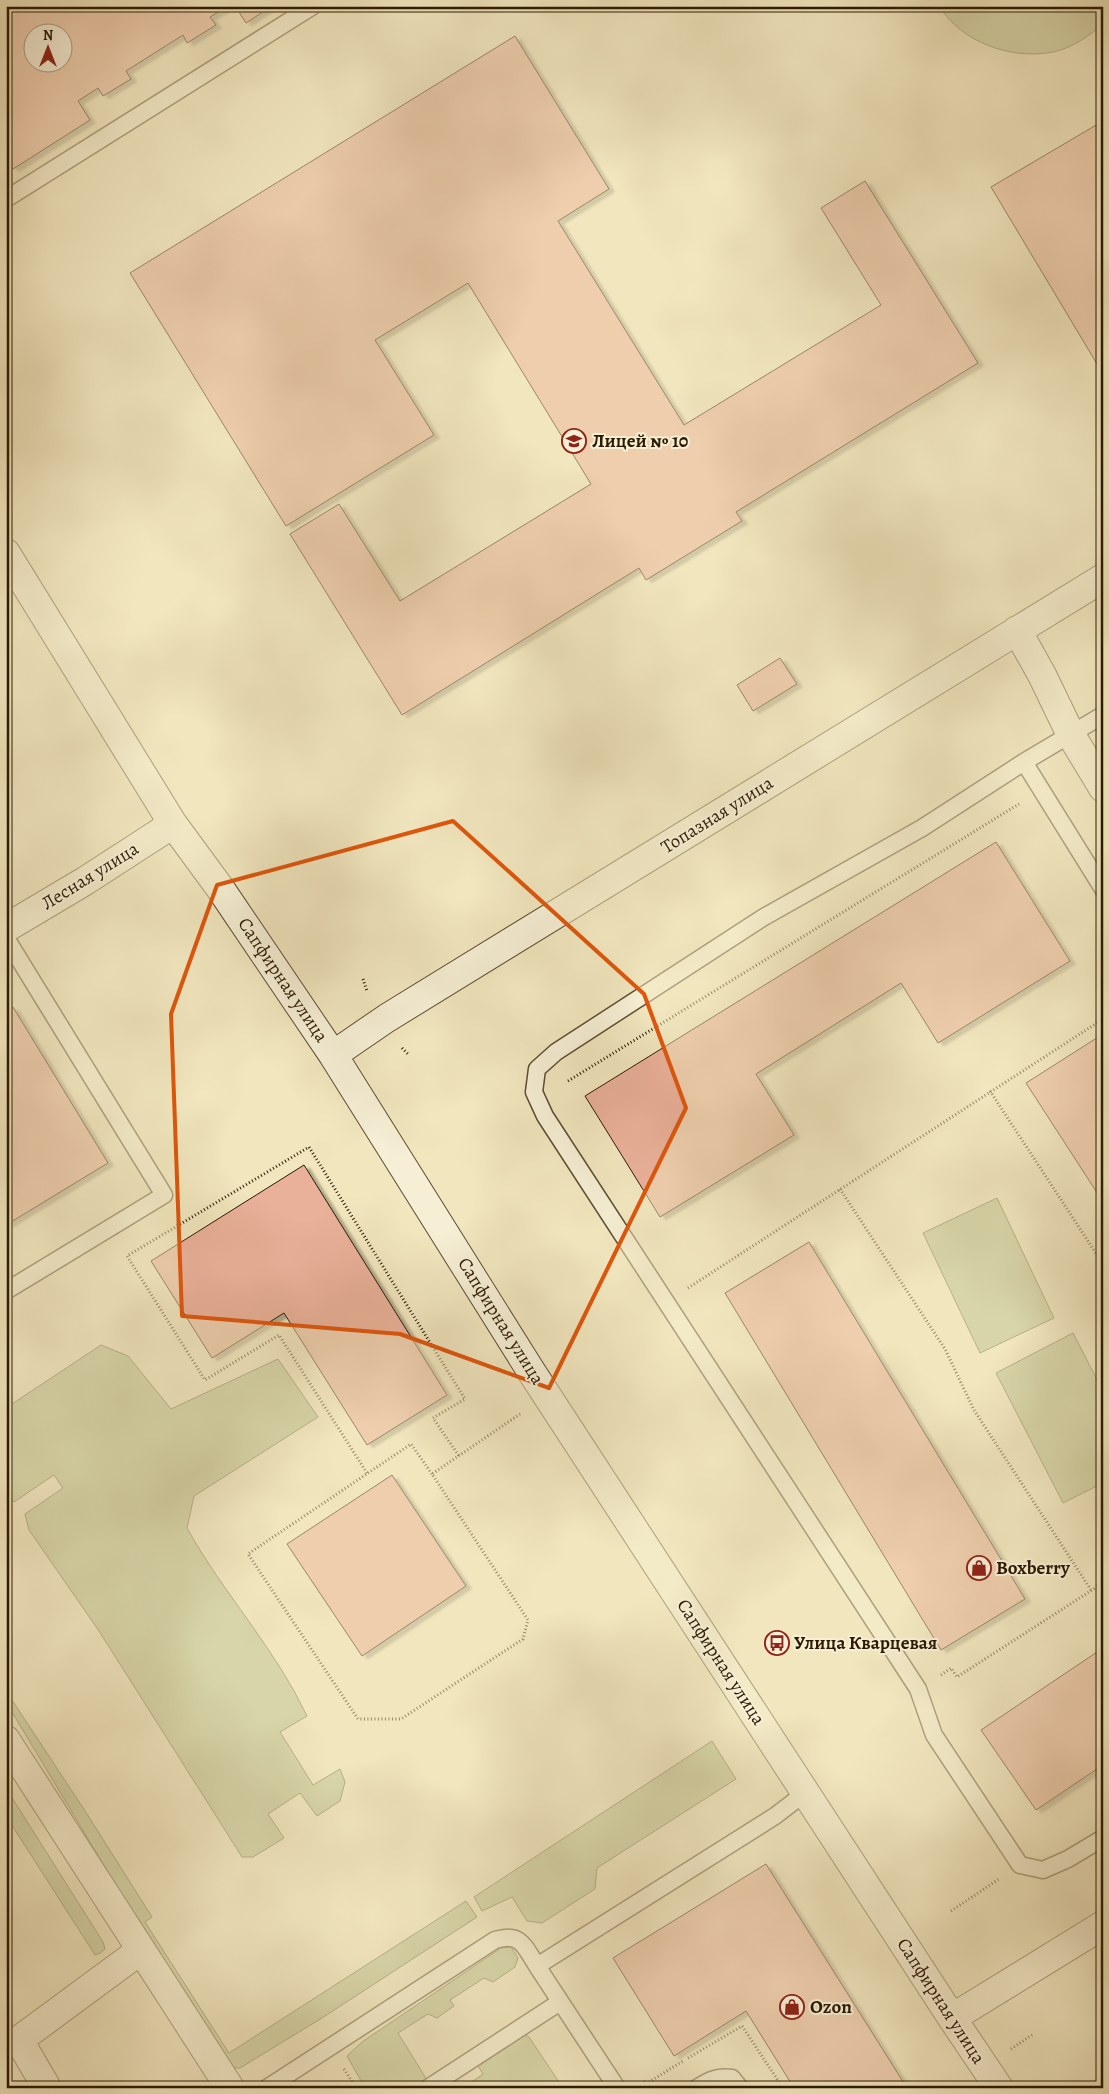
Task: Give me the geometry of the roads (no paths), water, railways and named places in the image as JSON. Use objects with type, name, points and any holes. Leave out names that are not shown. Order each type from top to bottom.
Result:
[{"type":"street","name":"Сапфирная улица","points":[[6,553],[172,824],[220,888],[333,1055],[532,1371],[805,1793],[999,2088]]},
{"type":"street","name":"Топазная улица","points":[[333,1055],[387,1018],[1103,578]]},
{"type":"street","points":[[1017,630],[1042,675],[1071,735],[1103,788]]},
{"type":"street","name":"Лесная улица","points":[[6,928],[85,881],[172,824]]},
{"type":"street","points":[[6,1740],[230,2088]]},
{"type":"street","points":[[952,2018],[1103,1925]]},
{"type":"street","points":[[47,2088],[19,2040],[141,1950]]},
{"type":"lane","points":[[6,199],[313,6]]},
{"type":"lane","points":[[1103,715],[1024,762],[922,828],[764,917],[556,1052],[537,1069],[534,1092],[545,1116],[918,1689],[934,1735],[1020,1865],[1043,1870],[1068,1859],[1103,1838]]},
{"type":"lane","points":[[1024,762],[1103,888]]},
{"type":"lane","points":[[6,938],[164,1195],[6,1291]]},
{"type":"lane","points":[[537,1966],[775,1816],[805,1793]]},
{"type":"lane","points":[[267,2088],[495,1940],[505,1937],[515,1938],[524,1946],[617,2088]]},
{"type":"lane","points":[[428,2088],[560,2002]]},
{"type":"lane","points":[[697,2088],[709,2080],[720,2076],[732,2078],[740,2088]]},
{"type":"place","name":"Лицей № 10","points":[[574,441]]},
{"type":"place","name":"Boxberry","points":[[979,1568]]},
{"type":"place","name":"Улица Кварцевая","points":[[777,1643]]},
{"type":"place","name":"Ozon","points":[[792,2007]]}]
